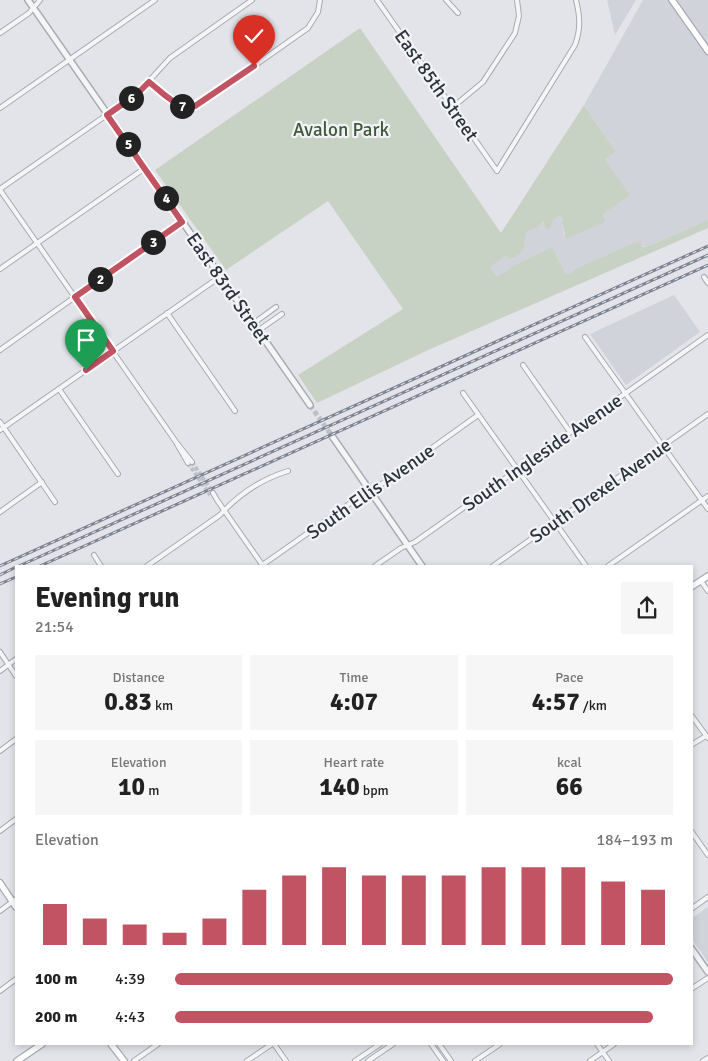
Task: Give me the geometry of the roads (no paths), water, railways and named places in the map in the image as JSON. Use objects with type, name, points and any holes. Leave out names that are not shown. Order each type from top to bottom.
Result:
[{"type":"main road","points":[[672,0],[708,51]]},
{"type":"main road","points":[[693,587],[708,576]]},
{"type":"main road","points":[[0,884],[15,903]]},
{"type":"main road","points":[[17,1061],[41,1045]]},
{"type":"main road","points":[[112,1045],[124,1061]]},
{"type":"street","name":"East 83rd Street","points":[[28,0],[310,405]]},
{"type":"street","points":[[0,33],[29,12],[40,0]]},
{"type":"street","points":[[0,108],[155,0]]},
{"type":"street","points":[[190,463],[178,449],[176,442],[0,190],[137,94],[170,58],[252,0]]},
{"type":"street","points":[[149,82],[176,104],[189,107],[200,104],[308,28],[318,12],[320,0]]},
{"type":"street","name":"East 85th Street","points":[[378,0],[497,171],[575,45],[580,22],[576,0]]},
{"type":"street","points":[[446,0],[458,14]]},
{"type":"street","points":[[453,107],[483,82],[515,33],[519,16],[517,0]]},
{"type":"street","points":[[0,269],[145,168]]},
{"type":"street","points":[[0,350],[182,222]]},
{"type":"street","points":[[2,429],[221,276]]},
{"type":"street","points":[[704,277],[708,283]]},
{"type":"street","points":[[254,323],[276,307]]},
{"type":"street","points":[[167,313],[235,411]]},
{"type":"street","points":[[259,330],[282,314]]},
{"type":"street","name":"South Ingleside Avenue","points":[[377,565],[407,545],[415,542],[708,335]]},
{"type":"street","points":[[585,337],[708,508]]},
{"type":"street","points":[[523,365],[570,432]]},
{"type":"street","points":[[59,389],[118,474]]},
{"type":"street","points":[[463,393],[585,565]]},
{"type":"street","name":"South Drexel Avenue","points":[[494,565],[708,414]]},
{"type":"street","name":"South Ellis Avenue","points":[[263,565],[478,415]]},
{"type":"street","points":[[0,422],[2,429],[56,502]]},
{"type":"street","points":[[332,436],[421,565]]},
{"type":"street","points":[[148,565],[220,515],[228,505],[261,482],[271,476],[288,471]]},
{"type":"street","points":[[0,512],[42,482]]},
{"type":"street","points":[[212,494],[261,565]]},
{"type":"street","points":[[609,565],[708,496]]},
{"type":"street","points":[[94,555],[101,565]]},
{"type":"street","points":[[701,581],[708,591]]},
{"type":"street","points":[[0,652],[15,674]]},
{"type":"street","points":[[0,670],[15,660]]},
{"type":"street","points":[[693,718],[707,736],[693,744]]},
{"type":"street","points":[[0,751],[15,740]]},
{"type":"street","points":[[0,831],[15,820]]},
{"type":"street","points":[[693,834],[708,855]]},
{"type":"street","points":[[693,907],[708,897]]},
{"type":"street","points":[[0,911],[15,903]]},
{"type":"street","points":[[693,951],[708,972]]},
{"type":"street","points":[[693,988],[708,978]]},
{"type":"street","points":[[0,991],[15,981]]},
{"type":"street","points":[[134,1061],[157,1045]]},
{"type":"street","points":[[247,1061],[271,1045]]},
{"type":"street","points":[[274,1045],[286,1061]]},
{"type":"street","points":[[358,1060],[379,1045]]},
{"type":"street","points":[[368,1061],[392,1045]]},
{"type":"street","points":[[432,1045],[443,1061]]},
{"type":"street","points":[[440,1045],[451,1061]]},
{"type":"street","points":[[475,1061],[499,1045]]},
{"type":"street","points":[[598,1045],[609,1061]]},
{"type":"street","points":[[590,1061],[613,1045]]},
{"type":"street","points":[[703,1061],[708,1058]]},
{"type":"tunnel","points":[[310,405],[332,436]]},
{"type":"tunnel","points":[[192,462],[213,493]]},
{"type":"tunnel","points":[[188,463],[210,495]]},
{"type":"railway","points":[[0,566],[708,246]]},
{"type":"railway","points":[[21,565],[708,255]]},
{"type":"railway","points":[[42,565],[708,265]]},
{"type":"railway","points":[[0,575],[15,568]]},
{"type":"railway","points":[[0,584],[15,577]]},
{"type":"park label","name":"Avalon Park","points":[[341,129]]}]
